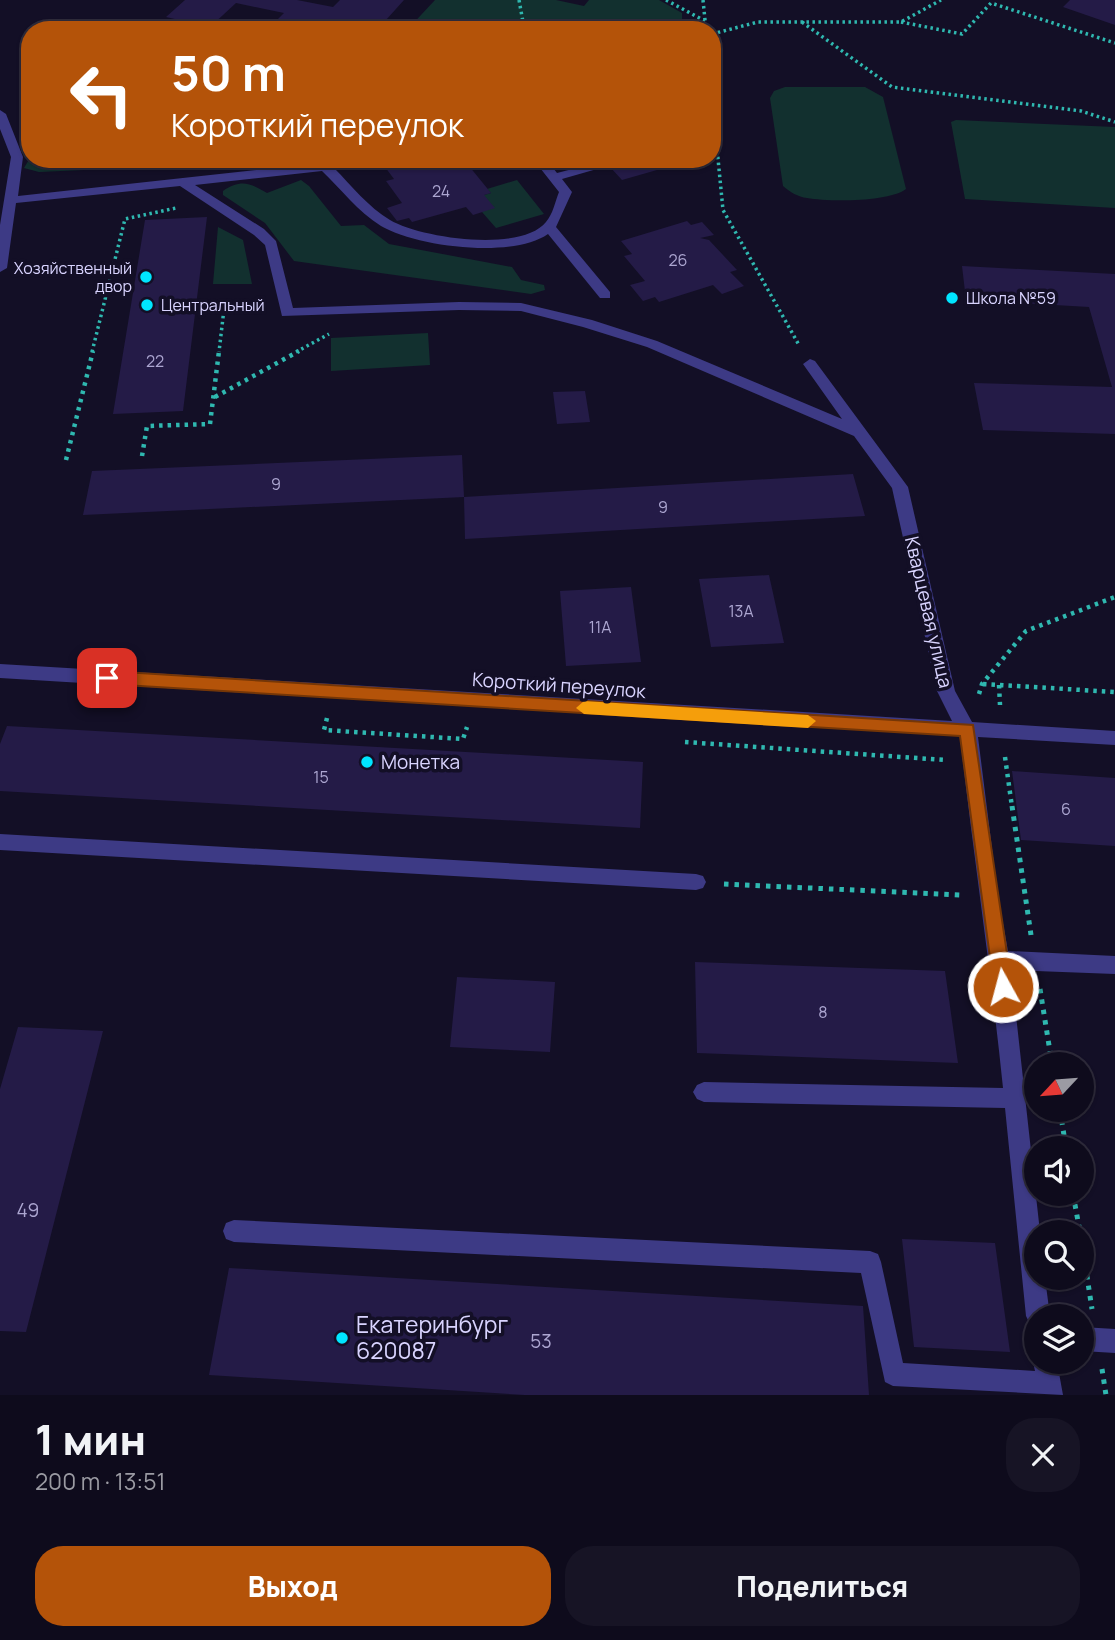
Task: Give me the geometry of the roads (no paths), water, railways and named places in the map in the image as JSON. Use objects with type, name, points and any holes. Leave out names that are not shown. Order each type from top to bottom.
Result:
[{"type":"street","points":[[0,114],[15,151],[12,200],[0,265]]},
{"type":"street","points":[[15,151],[21,150]]},
{"type":"street","points":[[12,200],[316,168]]},
{"type":"street","points":[[327,168],[386,224],[415,236],[502,243],[534,236],[549,227],[566,192],[547,168]]},
{"type":"street","points":[[555,177],[586,168]]},
{"type":"street","points":[[182,182],[259,232],[271,244],[287,313],[459,306],[521,307],[587,323],[652,344],[860,432]]},
{"type":"street","points":[[549,227],[605,295]]},
{"type":"street","points":[[810,364],[860,432]]},
{"type":"street","name":"Кварцевая улица","points":[[860,432],[900,487],[946,691],[951,705],[968,730],[988,896],[1000,960],[1037,1304]]},
{"type":"street","name":"Короткий переулок","points":[[0,671],[1115,738]]},
{"type":"street","points":[[0,842],[696,882]]},
{"type":"street","points":[[1000,960],[1115,965]]},
{"type":"street","points":[[704,1092],[1015,1098]]},
{"type":"street","points":[[234,1231],[870,1262],[893,1374],[1048,1380]]},
{"type":"street","points":[[1094,1340],[1115,1341]]},
{"type":"place","name":"Хозяйственный двор","points":[[146,277]]},
{"type":"place","name":"Школа №59","points":[[952,298]]},
{"type":"place","name":"Центральный","points":[[147,305]]},
{"type":"place","name":"Монетка","points":[[367,762]]},
{"type":"place","name":"Екатеринбург 620087","points":[[342,1338]]}]
